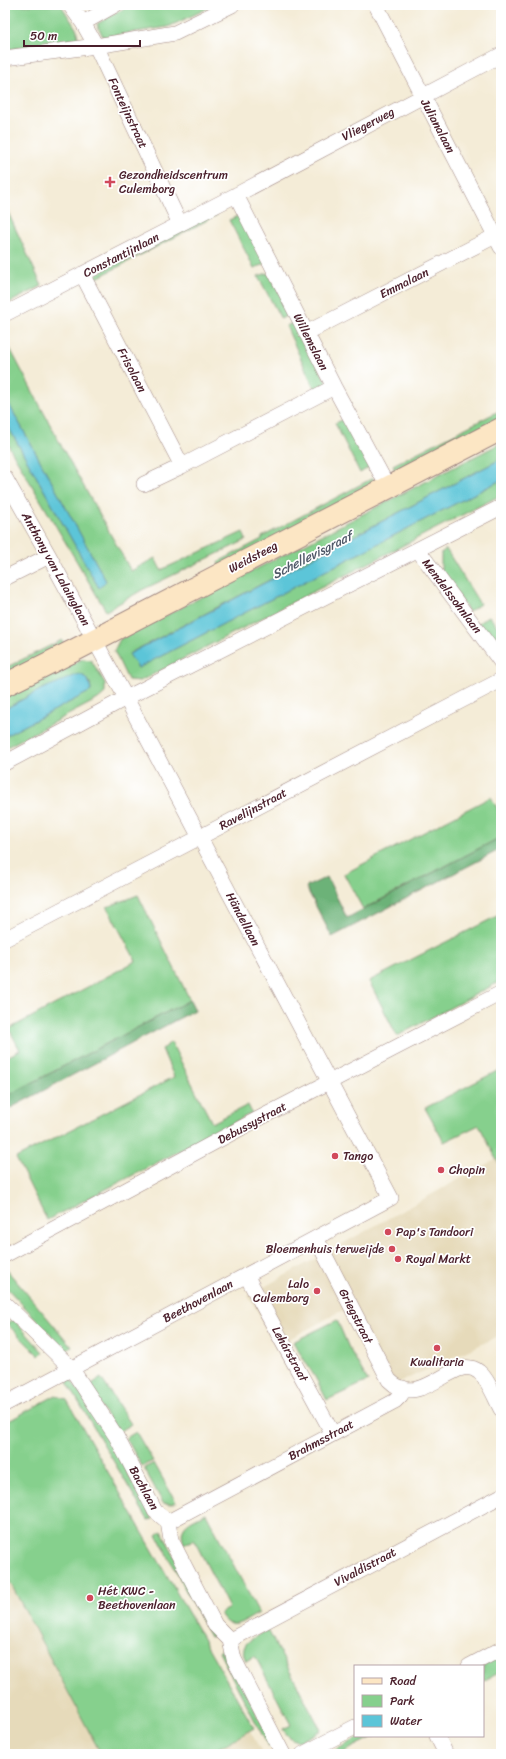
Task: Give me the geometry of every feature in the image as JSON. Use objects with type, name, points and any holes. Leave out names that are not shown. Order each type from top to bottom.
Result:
[{"type":"street","name":"Fonteijnstraat","points":[[70,5],[83,23],[96,46],[180,224]]},
{"type":"street","points":[[83,23],[115,5]]},
{"type":"street","points":[[5,58],[96,46],[175,33],[232,5]]},
{"type":"street","name":"Julianalaan","points":[[376,5],[422,96],[499,239]]},
{"type":"street","name":"Vliegerweg","points":[[236,195],[501,55]]},
{"type":"street","name":"Constantijnlaan","points":[[5,314],[236,195]]},
{"type":"street","name":"Willemslaan","points":[[236,195],[334,387],[388,487]]},
{"type":"street","name":"Emmalaan","points":[[306,333],[499,239]]},
{"type":"street","name":"Frisolaan","points":[[82,274],[182,466]]},
{"type":"street","points":[[144,484],[182,466],[334,387]]},
{"type":"street","name":"Weidsteeg","points":[[5,685],[501,429]]},
{"type":"street","name":"Anthony van Lalainglaan","points":[[5,478],[94,640]]},
{"type":"street","points":[[5,763],[126,698],[501,507]]},
{"type":"street","name":"Mendelssohnlaan","points":[[418,550],[501,662]]},
{"type":"street","points":[[5,578],[49,556]]},
{"type":"street","name":"Händellaan","points":[[94,640],[391,1198]]},
{"type":"street","name":"Ravelijnstraat","points":[[5,939],[501,680]]},
{"type":"street","name":"Debussystraat","points":[[5,1255],[501,993]]},
{"type":"street","name":"Beethovenlaan","points":[[5,1404],[391,1198]]},
{"type":"street","name":"Griegstraat","points":[[316,1238],[390,1380],[394,1385],[403,1388]]},
{"type":"street","name":"Lehárstraat","points":[[246,1275],[333,1434]]},
{"type":"street","name":"Bachlaan","points":[[5,1304],[71,1368],[116,1436],[155,1511],[168,1522],[171,1540],[215,1625],[230,1640]]},
{"type":"street","points":[[403,1388],[412,1390],[422,1389],[458,1370],[472,1368],[480,1372],[501,1409]]},
{"type":"street","name":"Brahmsstraat","points":[[168,1522],[395,1401],[403,1388]]},
{"type":"street","name":"Vivaldistraat","points":[[230,1640],[501,1496]]},
{"type":"street","points":[[230,1640],[234,1659],[283,1754]]},
{"type":"street","points":[[471,1665],[501,1649]]},
{"type":"street","points":[[303,1754],[354,1727]]},
{"type":"street","points":[[438,1737],[446,1754]]},
{"type":"shaded area","points":[[501,1156],[501,1335],[383,1390],[343,1310],[278,1345],[248,1296]]},
{"type":"shaded area","name":"Hét KWC - Beethovenlaan","points":[[69,1409],[263,1754],[5,1754],[5,1441]]},
{"type":"green space","points":[[5,5],[61,5],[77,30],[78,39],[5,50]]},
{"type":"green space","points":[[130,5],[215,5],[168,27],[103,37],[97,24]]},
{"type":"green space","points":[[5,206],[42,286],[5,305]]},
{"type":"green space","points":[[215,211],[217,215],[95,279],[92,274]]},
{"type":"green space","points":[[240,215],[267,263],[254,268],[229,220]]},
{"type":"green space","points":[[268,273],[292,312],[281,319],[258,276]]},
{"type":"green space","points":[[295,322],[328,385],[315,390],[286,326]]},
{"type":"green space","points":[[5,339],[63,449],[131,571],[155,558],[161,570],[243,532],[246,540],[142,590],[106,611],[5,440],[5,421],[99,588],[106,581],[5,397]]},
{"type":"green space","points":[[501,410],[501,420],[396,475],[393,465]]},
{"type":"green space","points":[[345,419],[371,466],[360,473],[335,423]]},
{"type":"green space","points":[[501,443],[501,459],[130,653],[138,668],[501,480],[501,495],[140,681],[128,680],[114,651],[120,639]]},
{"type":"green space","points":[[373,478],[375,486],[220,568],[218,562]]},
{"type":"green space","points":[[446,549],[480,604],[469,612],[441,569],[441,553]]},
{"type":"green space","points":[[489,616],[501,631],[501,652],[477,624]]},
{"type":"green space","points":[[62,640],[65,646],[5,677],[5,668]]},
{"type":"green space","points":[[82,659],[91,660],[105,683],[105,693],[98,699],[5,748],[5,736],[91,691],[90,683],[84,676],[42,689],[5,709],[5,697]]},
{"type":"green space","points":[[491,797],[501,815],[501,837],[363,909],[344,874]]},
{"type":"green space","points":[[501,837],[501,849],[332,937],[306,887],[327,877],[347,918]]},
{"type":"green space","points":[[138,895],[190,1000],[5,1097],[5,1058],[20,1050],[9,1029],[136,961],[107,907]]},
{"type":"green space","points":[[501,914],[501,981],[397,1036],[369,981]]},
{"type":"green space","points":[[190,1000],[195,1010],[5,1111],[5,1097]]},
{"type":"green space","points":[[171,1042],[212,1123],[248,1105],[252,1113],[47,1220],[16,1158],[174,1077],[162,1049]]},
{"type":"green space","points":[[501,1069],[500,1166],[479,1125],[444,1142],[425,1108]]},
{"type":"green space","points":[[6,1269],[72,1347],[66,1351],[5,1286]]},
{"type":"green space","points":[[13,1319],[43,1352],[39,1356],[7,1324]]},
{"type":"green space","points":[[337,1320],[349,1348],[368,1381],[327,1400],[315,1377],[293,1342]]},
{"type":"green space","points":[[70,1378],[99,1422],[153,1519],[148,1520],[67,1382]]},
{"type":"green space","points":[[101,1378],[131,1424],[118,1432],[87,1387]]},
{"type":"green space","name":"Hét KWC - Beethovenlaan","points":[[56,1395],[67,1400],[254,1728],[208,1754],[101,1754],[5,1573],[5,1423]]},
{"type":"green space","points":[[136,1432],[153,1461],[142,1466],[126,1438]]},
{"type":"green space","points":[[154,1463],[176,1502],[170,1504],[163,1503],[144,1468]]},
{"type":"green space","points":[[206,1513],[259,1613],[238,1624],[229,1623],[220,1613],[229,1608],[194,1540],[184,1544],[182,1532],[184,1528],[191,1521]]},
{"type":"green space","points":[[162,1531],[214,1636],[210,1637],[157,1535]]},
{"type":"green space","points":[[268,1630],[321,1730],[305,1739],[296,1740],[287,1735],[283,1729],[291,1725],[255,1656],[246,1661],[244,1649],[246,1645],[253,1638]]},
{"type":"green space","points":[[224,1648],[272,1744],[268,1746],[219,1652]]},
{"type":"green space","points":[[501,1654],[501,1672],[484,1680],[484,1665]]},
{"type":"green space","points":[[361,1737],[373,1737],[340,1754],[328,1754]]},
{"type":"water","points":[[5,397],[106,581],[99,588],[5,421]]},
{"type":"water","points":[[501,459],[501,480],[138,668],[129,654]]},
{"type":"water","points":[[79,674],[88,680],[91,691],[5,736],[5,709],[42,689]]},
{"type":"place","name":"Gezondheidscentrum Culemborg","points":[[110,182]]},
{"type":"place","name":"Tango","points":[[335,1156]]},
{"type":"place","name":"Chopin","points":[[441,1170]]},
{"type":"place","name":"Pap's Tandoori","points":[[388,1232]]},
{"type":"place","name":"Bloemenhuis terweijde","points":[[392,1249]]},
{"type":"place","name":"Royal Markt","points":[[398,1259]]},
{"type":"place","name":"Lalo Culemborg","points":[[317,1291]]},
{"type":"place","name":"Kwalitaria","points":[[437,1348]]},
{"type":"place","name":"Hét KWC - Beethovenlaan","points":[[90,1598]]},
{"type":"water label","name":"Schellevisgraaf","points":[[312,555]]}]
